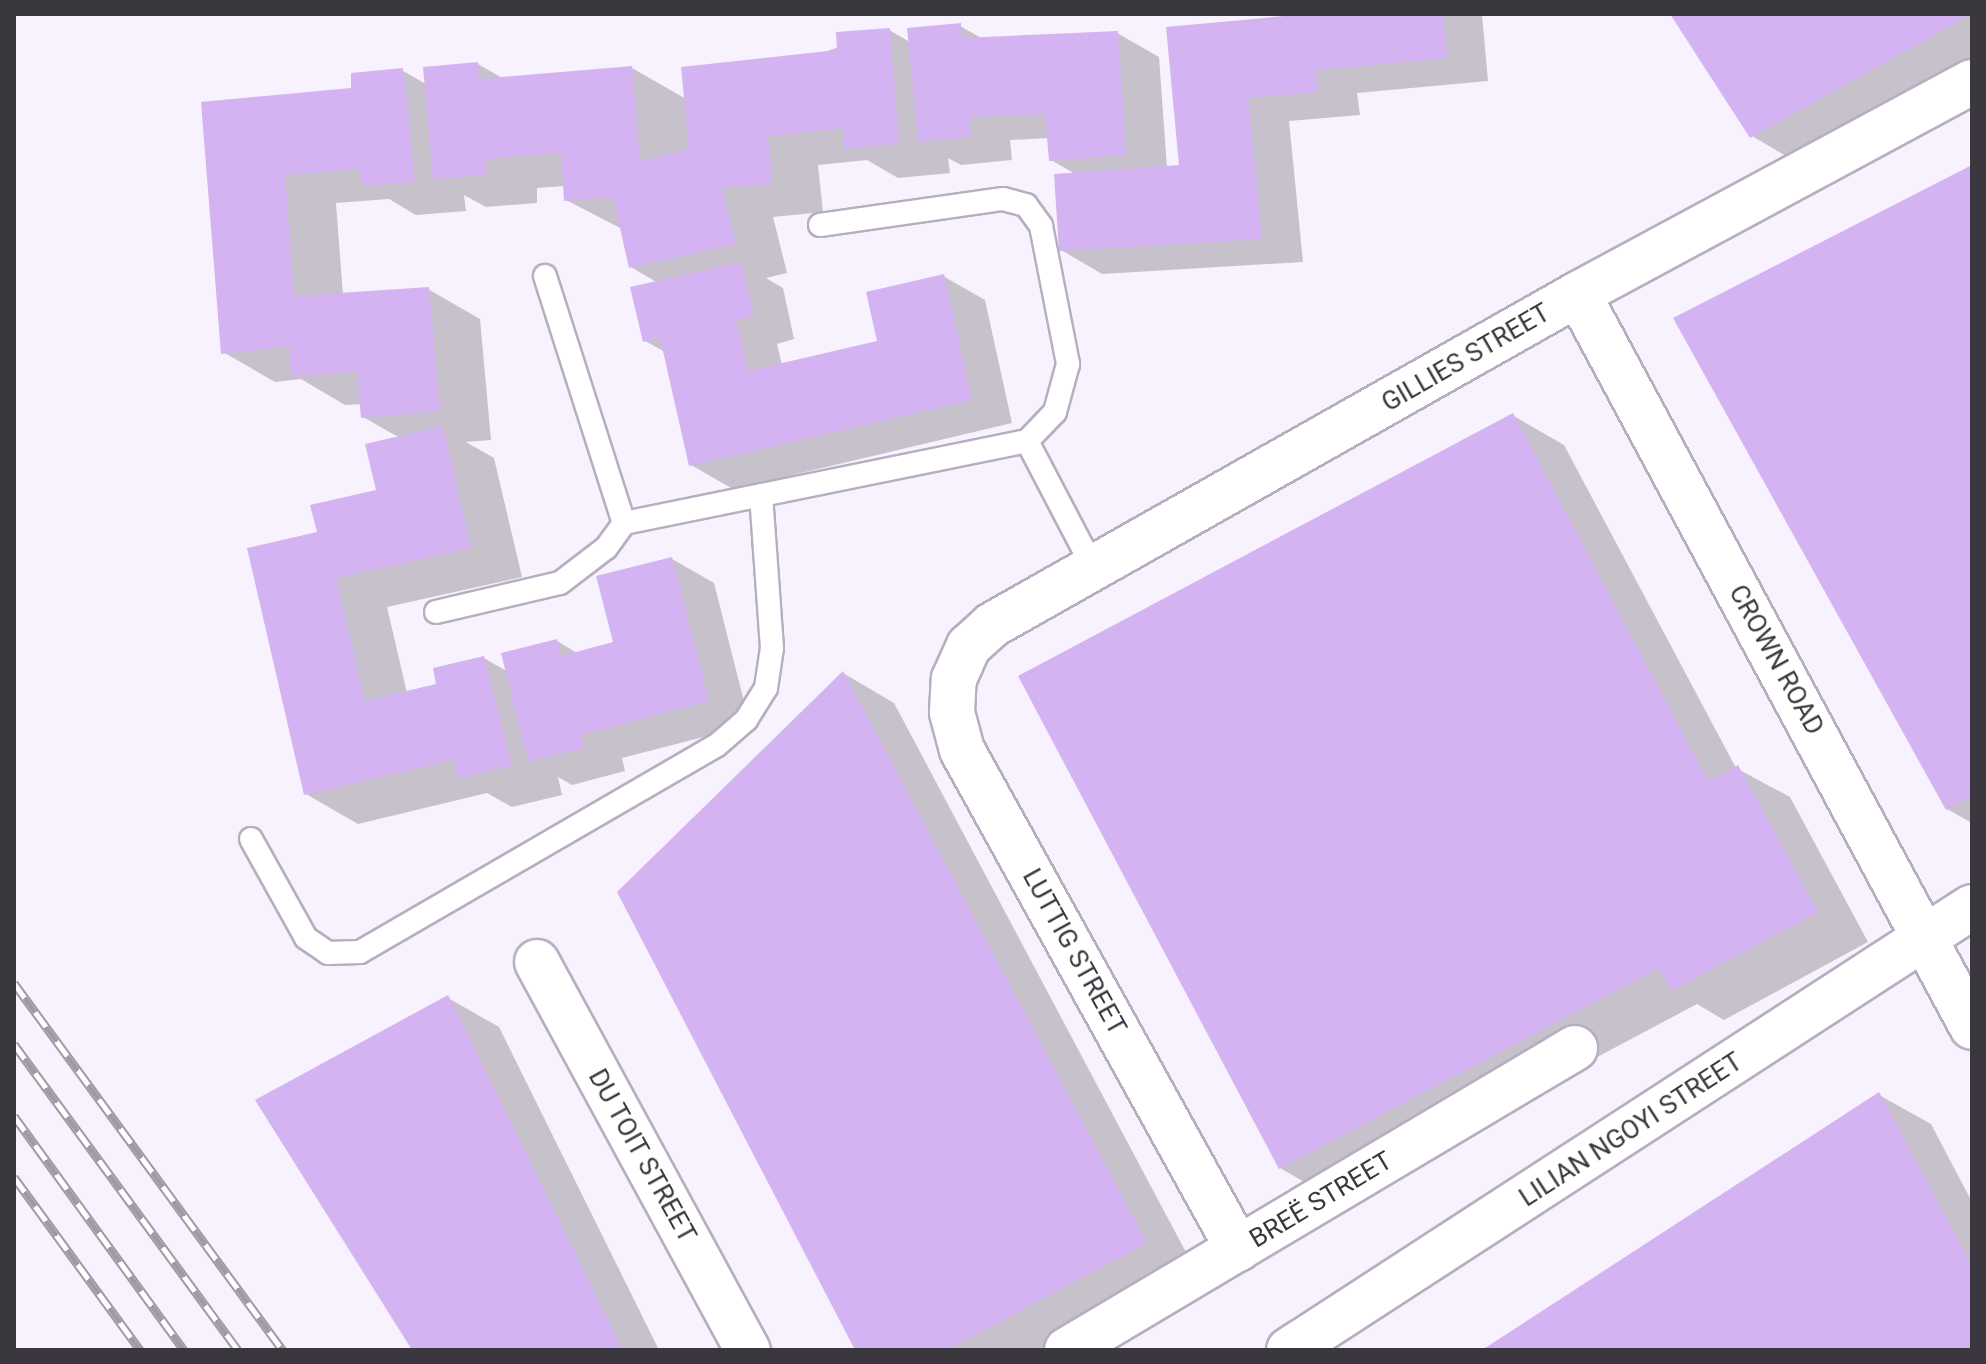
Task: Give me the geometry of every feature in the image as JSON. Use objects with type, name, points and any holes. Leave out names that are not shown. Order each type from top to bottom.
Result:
[{"type":"street","name":"GILLIES STREET","points":[[969,646],[992,625],[1578,294],[1972,82]]},
{"type":"street","name":"CROWN ROAD","points":[[1578,294],[1925,934],[1972,1027]]},
{"type":"street","name":"LUTTIG STREET","points":[[969,646],[954,679],[952,712],[962,750],[1238,1249]]},
{"type":"street","name":"LILIAN NGOYI STREET","points":[[1289,1350],[1596,1155],[1925,934],[1972,907]]},
{"type":"street","name":"DU TOIT STREET","points":[[537,962],[748,1350]]},
{"type":"street","name":"BREË STREET","points":[[1067,1350],[1575,1048]]},
{"type":"lane","points":[[436,612],[560,583],[606,548],[624,523],[1027,441],[1055,412],[1068,364],[1041,226],[1026,205],[1003,199],[820,225]]},
{"type":"lane","points":[[545,276],[624,523]]},
{"type":"lane","points":[[1027,441],[1094,569]]},
{"type":"lane","points":[[251,839],[306,938],[328,953],[360,952],[716,746],[746,720],[766,688],[772,648],[761,495]]},
{"type":"building","points":[[1306,14],[1443,14],[1447,58],[1316,70],[1319,92],[1248,98],[1262,239],[1059,251],[1054,174],[1179,165],[1166,27]]},
{"type":"building","points":[[1670,14],[1972,14],[1750,138]]},
{"type":"building","points":[[961,23],[961,38],[1118,31],[1126,155],[1049,161],[1045,114],[969,117],[971,137],[918,142],[907,28]]},
{"type":"building","points":[[890,28],[899,144],[844,149],[843,128],[768,136],[772,184],[722,188],[736,244],[629,268],[613,197],[564,201],[561,153],[486,159],[486,175],[433,179],[423,67],[478,62],[479,79],[632,66],[640,161],[689,149],[681,67],[837,50],[836,32]]},
{"type":"building","points":[[403,68],[415,182],[363,186],[358,169],[285,175],[294,296],[429,287],[440,411],[361,418],[357,372],[291,376],[289,346],[221,354],[201,102],[351,88],[351,73]]},
{"type":"building","points":[[1972,165],[1972,796],[1946,810],[1673,318]]},
{"type":"building","points":[[741,262],[754,316],[736,320],[748,371],[877,341],[866,292],[944,274],[972,400],[689,466],[660,338],[643,342],[630,287]]},
{"type":"building","points":[[1513,413],[1708,781],[1738,765],[1818,912],[1671,991],[1659,968],[1279,1169],[1018,676]]},
{"type":"building","points":[[443,426],[471,548],[336,578],[365,701],[436,684],[433,668],[484,656],[512,766],[458,778],[453,760],[304,795],[247,548],[317,532],[310,505],[376,490],[365,444]]},
{"type":"building","points":[[672,557],[709,701],[581,735],[584,748],[528,762],[501,653],[557,639],[561,656],[613,642],[596,576]]},
{"type":"building","points":[[843,671],[1147,1243],[947,1350],[855,1350],[617,892]]},
{"type":"building","points":[[448,995],[623,1350],[412,1350],[255,1100]]},
{"type":"building","points":[[1879,1092],[1972,1266],[1972,1350],[1482,1350]]},
{"type":"railway","points":[[14,983],[283,1350]]},
{"type":"railway","points":[[14,1044],[238,1350]]},
{"type":"railway","points":[[14,1116],[184,1350]]},
{"type":"railway","points":[[14,1177],[140,1350]]}]
